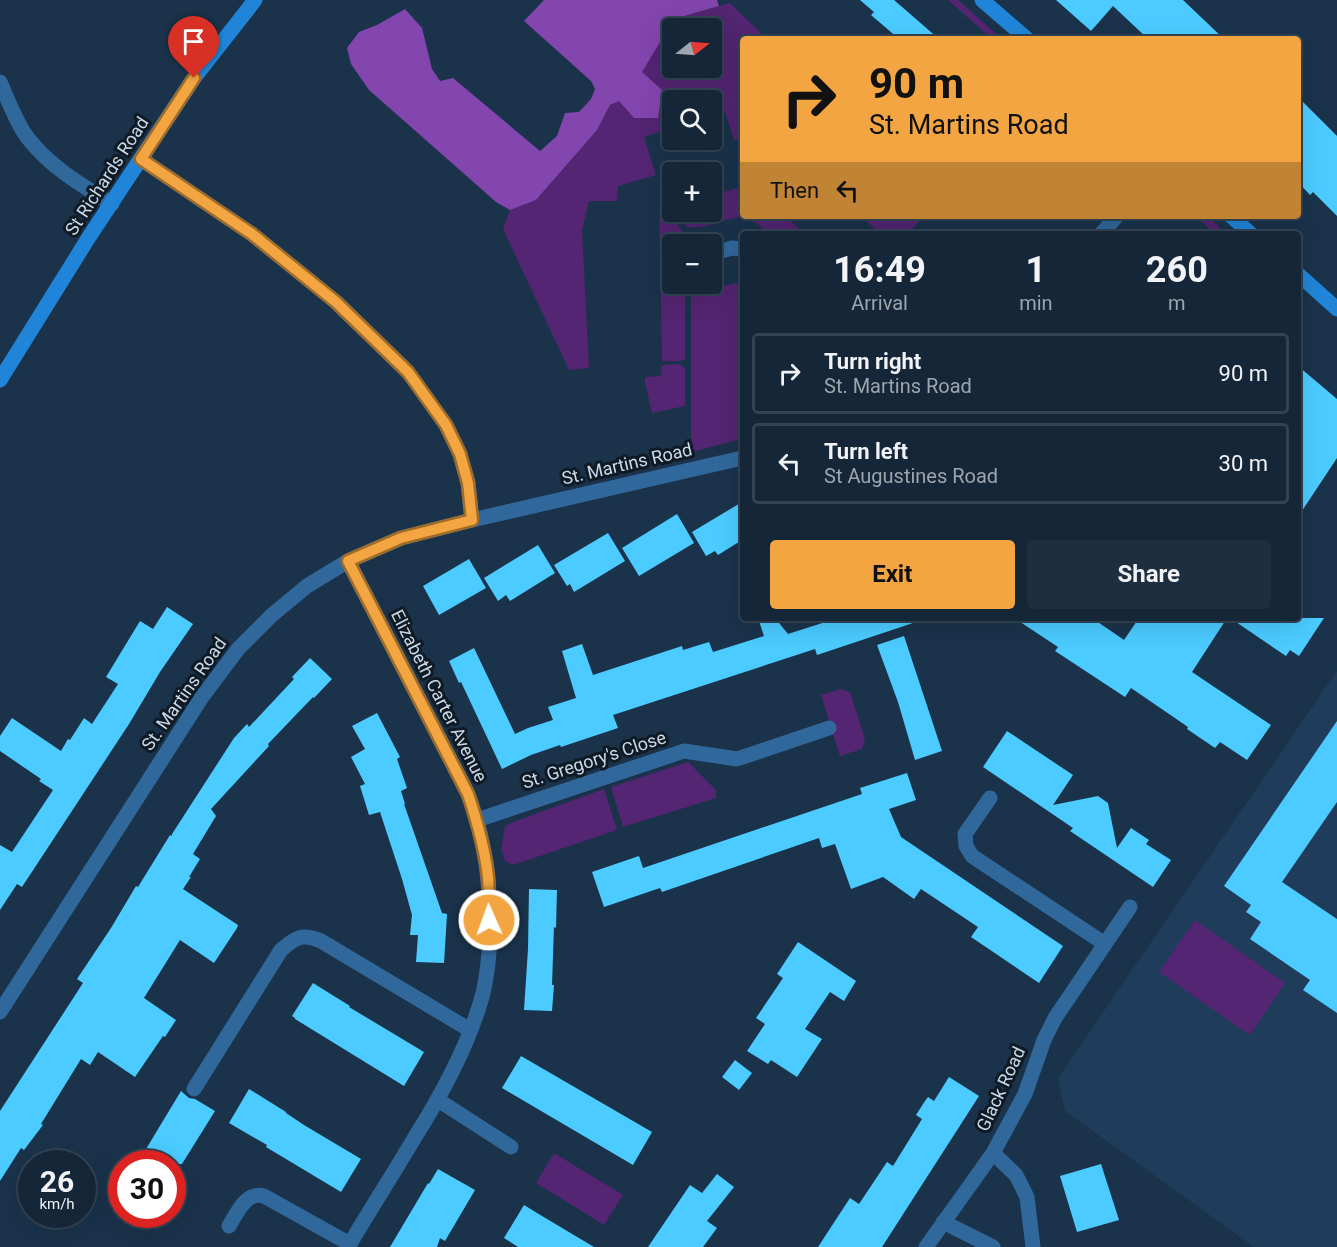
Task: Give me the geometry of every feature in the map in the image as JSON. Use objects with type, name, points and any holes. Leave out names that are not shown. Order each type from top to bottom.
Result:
[{"type":"street","name":"St Richards Road","points":[[0,380],[89,237],[194,78],[255,0]]},
{"type":"street","points":[[982,0],[1024,36]]},
{"type":"street","points":[[0,82],[26,136],[49,161],[71,179],[112,204]]},
{"type":"street","points":[[141,159],[252,234],[336,302],[408,372],[446,425],[460,454],[468,483],[472,520]]},
{"type":"street","points":[[1104,231],[1114,219]]},
{"type":"street","points":[[1234,219],[1248,231]]},
{"type":"street","points":[[722,251],[740,249]]},
{"type":"street","points":[[1301,277],[1337,309]]},
{"type":"street","name":"St. Martins Road","points":[[0,1012],[202,697],[238,649],[272,615],[307,586],[348,561],[401,538],[740,458]]},
{"type":"street","name":"Elizabeth Carter Avenue","points":[[229,1226],[246,1201],[257,1194],[349,1246],[438,1100],[470,1030],[482,996],[488,959],[488,878],[477,820],[468,794],[348,561]]},
{"type":"street","name":"St. Gregory's Close","points":[[477,820],[684,751],[736,759],[828,728]]},
{"type":"street","points":[[990,798],[966,834],[966,846],[972,856],[1105,944]]},
{"type":"street","name":"Glack Road","points":[[926,1247],[993,1153],[1025,1094],[1044,1040],[1055,1018],[1130,907]]},
{"type":"street","points":[[194,1089],[281,950],[298,937],[309,936],[321,941],[470,1030]]},
{"type":"street","points":[[438,1100],[511,1147]]},
{"type":"street","points":[[993,1153],[1016,1174],[1027,1197],[1034,1247]]},
{"type":"street","points":[[943,1222],[993,1247]]},
{"type":"shaded area","points":[[544,0],[717,0],[719,6],[677,18],[662,18],[662,39],[642,72],[662,90],[658,118],[634,118],[619,101],[610,105],[597,130],[536,200],[510,210],[496,202],[369,90],[351,64],[347,48],[359,32],[405,9],[422,28],[432,69],[440,81],[453,78],[540,151],[557,136],[565,113],[579,112],[591,99],[595,89],[591,81],[524,21]]},
{"type":"shaded area","points":[[948,0],[958,0],[999,36],[989,36]]},
{"type":"shaded area","points":[[730,3],[764,36],[740,36],[740,138],[734,140],[725,112],[722,113],[722,90],[662,90],[662,131],[644,137],[656,175],[618,186],[617,201],[589,201],[582,230],[589,368],[569,370],[503,229],[510,210],[536,200],[597,130],[610,105],[619,101],[662,38],[662,78],[722,78],[722,18],[678,18]]},
{"type":"shaded area","points":[[740,188],[740,217],[722,221],[722,192]]},
{"type":"shaded area","points":[[662,208],[662,222],[676,222],[683,234],[662,234],[662,294],[685,294],[685,359],[679,361],[662,361],[659,210]]},
{"type":"shaded area","points":[[749,219],[788,219],[802,231],[766,231]]},
{"type":"shaded area","points":[[864,219],[920,219],[910,231],[878,231]]},
{"type":"shaded area","points":[[1198,219],[1210,219],[1224,231],[1212,231]]},
{"type":"shaded area","points":[[682,222],[720,222],[698,227],[684,225]]},
{"type":"shaded area","points":[[740,282],[740,440],[695,451],[691,447],[691,294],[722,294],[722,286]]},
{"type":"shaded area","points":[[679,364],[685,368],[685,406],[652,413],[645,377],[661,376],[662,365]]},
{"type":"shaded area","points":[[1337,671],[1337,1247],[1254,1247],[1065,1111],[1058,1078]]},
{"type":"shaded area","points":[[841,689],[850,692],[865,739],[862,749],[840,756],[821,695]]},
{"type":"shaded area","points":[[688,762],[714,788],[716,798],[623,827],[611,787]]},
{"type":"shaded area","points":[[604,789],[617,830],[516,864],[505,861],[501,850],[505,826]]},
{"type":"shaded area","points":[[1195,920],[1285,983],[1250,1035],[1159,972]]},
{"type":"shaded area","points":[[554,1153],[623,1195],[604,1225],[536,1183]]},
{"type":"building","points":[[860,0],[894,0],[936,36],[896,36],[871,15],[874,12]]},
{"type":"building","points":[[1056,0],[1183,0],[1221,36],[1145,36],[1113,6],[1091,31]]},
{"type":"building","points":[[1301,100],[1337,136],[1337,216],[1313,192],[1310,195],[1301,185]]},
{"type":"building","points":[[1301,369],[1337,399],[1337,458],[1301,512]]},
{"type":"building","points":[[740,503],[740,541],[718,555],[715,551],[706,556],[692,532]]},
{"type":"building","points":[[677,514],[694,543],[639,576],[622,548]]},
{"type":"building","points":[[608,533],[625,561],[574,592],[570,584],[567,586],[554,565]]},
{"type":"building","points":[[538,545],[555,573],[510,601],[506,595],[498,601],[484,578]]},
{"type":"building","points":[[469,559],[486,588],[439,615],[423,586]]},
{"type":"building","points":[[167,607],[193,624],[22,887],[17,884],[0,910],[0,845],[12,852],[53,790],[0,751],[0,736],[12,718],[61,751],[84,718],[92,724],[118,684],[106,677],[140,621],[153,629]]},
{"type":"building","points":[[1301,618],[1324,618],[1299,656],[1290,650],[1286,656],[1234,621],[1301,621]]},
{"type":"building","points":[[759,621],[777,621],[788,634],[829,621],[916,622],[817,655],[815,649],[613,715],[618,728],[531,755],[502,769],[449,661],[474,648],[515,734],[553,720],[548,707],[576,698],[562,651],[582,644],[593,675],[682,646],[683,650],[709,642],[713,652],[764,636]]},
{"type":"building","points":[[1019,621],[1096,621],[1124,640],[1137,621],[1225,621],[1192,672],[1271,725],[1247,760],[1220,742],[1215,748],[1131,688],[1125,697],[1055,651],[1058,647]]},
{"type":"building","points":[[904,636],[942,751],[915,760],[898,702],[877,645]]},
{"type":"building","points":[[310,658],[332,679],[268,744],[269,746],[211,809],[216,816],[193,854],[200,859],[183,889],[238,925],[237,928],[214,963],[180,940],[144,998],[176,1020],[165,1037],[163,1036],[135,1077],[98,1052],[90,1065],[81,1059],[41,1124],[43,1125],[24,1150],[21,1148],[18,1150],[0,1181],[0,1111],[83,983],[77,979],[234,738],[247,724],[249,727],[294,679],[292,677]]},
{"type":"building","points":[[377,713],[400,757],[397,759],[407,788],[401,791],[404,804],[442,913],[447,914],[444,963],[416,962],[418,935],[410,935],[412,915],[402,879],[380,812],[369,815],[360,786],[365,784],[351,757],[365,749],[352,726]]},
{"type":"building","points":[[1337,721],[1337,802],[1282,882],[1337,919],[1337,1013],[1303,990],[1310,980],[1250,939],[1261,922],[1246,912],[1251,905],[1224,886]]},
{"type":"building","points":[[1007,731],[1073,775],[1053,805],[1098,796],[1108,803],[1117,848],[1131,828],[1149,840],[1146,844],[1171,860],[1153,887],[1070,831],[1073,828],[983,767]]},
{"type":"building","points":[[907,773],[916,800],[889,809],[901,837],[1063,946],[1039,983],[971,937],[978,927],[921,889],[914,899],[883,877],[851,889],[835,844],[822,848],[819,838],[662,892],[660,888],[604,907],[592,872],[639,856],[643,868],[862,794],[860,788]]},
{"type":"building","points":[[529,889],[557,890],[552,1011],[524,1010]]},
{"type":"building","points":[[798,942],[856,981],[844,1001],[830,992],[805,1029],[822,1039],[797,1077],[771,1060],[768,1064],[747,1051],[765,1024],[756,1018],[783,978],[777,974]]},
{"type":"building","points":[[313,983],[424,1052],[404,1086],[292,1016]]},
{"type":"building","points":[[521,1056],[652,1132],[633,1165],[502,1088]]},
{"type":"building","points":[[735,1060],[752,1073],[739,1090],[722,1077]]},
{"type":"building","points":[[949,1077],[979,1096],[882,1247],[818,1247],[850,1198],[859,1204],[887,1162],[893,1166],[922,1119],[916,1115],[928,1097],[934,1101]]},
{"type":"building","points":[[249,1089],[361,1159],[341,1192],[229,1123]]},
{"type":"building","points":[[181,1091],[189,1098],[215,1111],[186,1158],[186,1150],[145,1150]]},
{"type":"building","points":[[1101,1164],[1119,1220],[1077,1232],[1060,1176]]},
{"type":"building","points":[[438,1169],[475,1190],[445,1241],[440,1238],[437,1247],[390,1247],[428,1183]]},
{"type":"building","points":[[717,1174],[734,1187],[707,1221],[717,1228],[703,1247],[648,1247],[690,1185],[702,1193]]},
{"type":"building","points":[[524,1205],[594,1247],[518,1247],[504,1238]]},
{"type":"route","points":[[194,78],[141,159],[252,234],[336,302],[408,372],[446,425],[460,454],[468,483],[472,520],[401,538],[348,561],[468,794],[483,847],[488,878],[489,920]]}]
